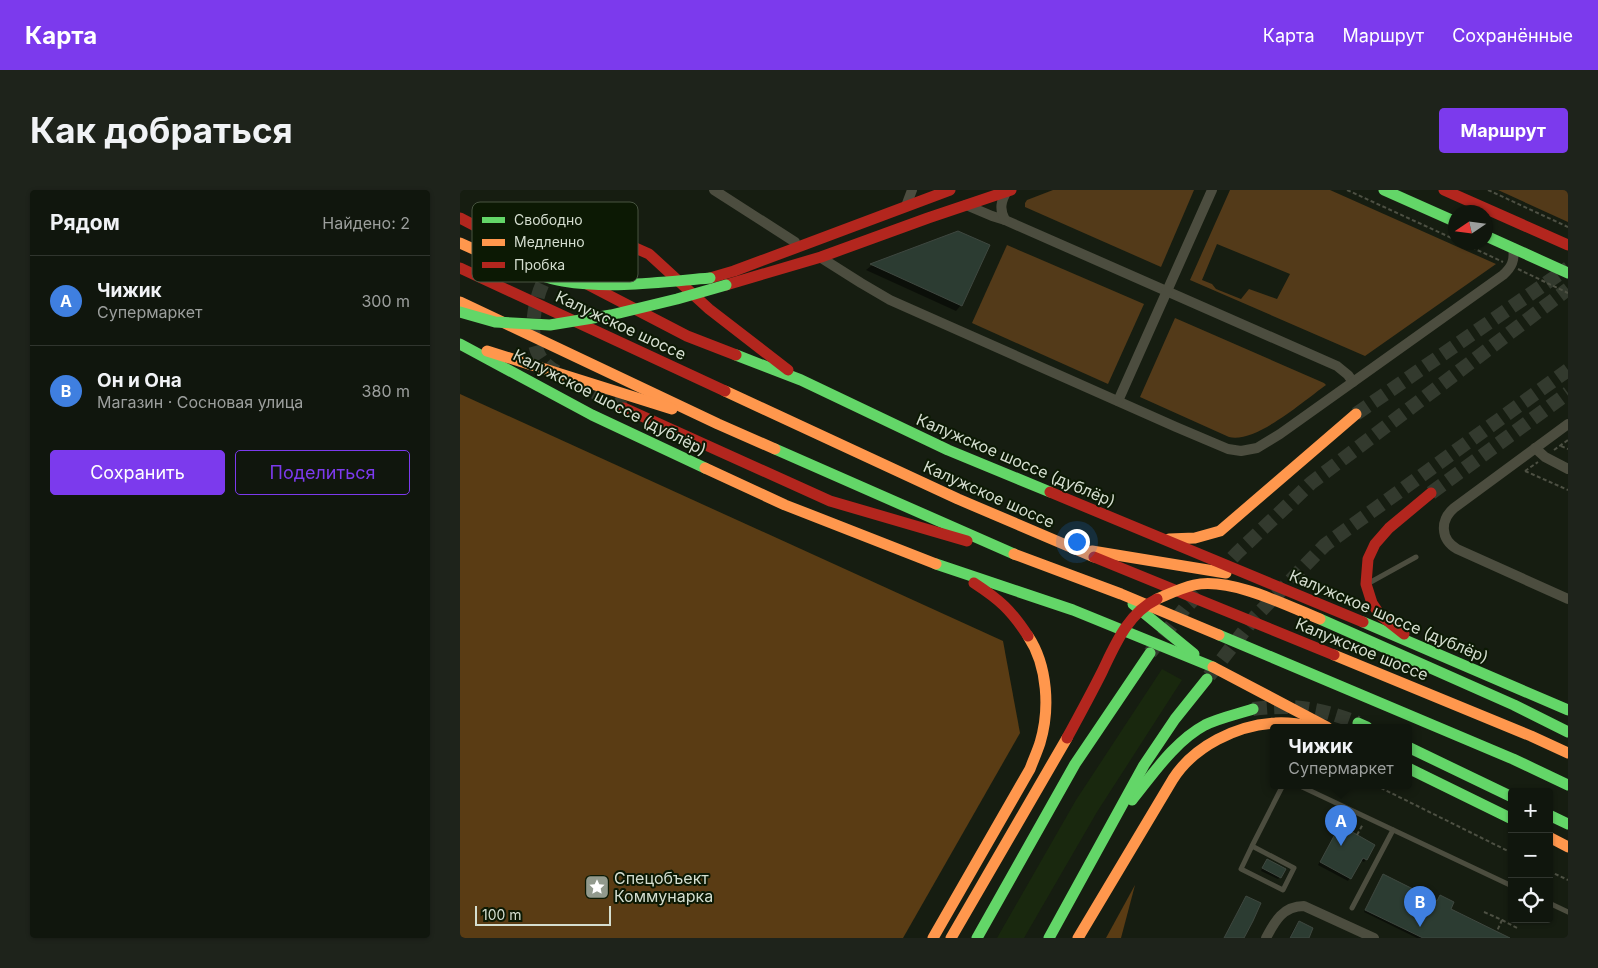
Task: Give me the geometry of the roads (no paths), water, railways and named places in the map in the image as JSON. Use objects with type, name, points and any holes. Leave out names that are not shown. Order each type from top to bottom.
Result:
[{"type":"main road","points":[[1384,190],[1448,218]]},
{"type":"main road","points":[[1444,190],[1568,245]]},
{"type":"main road","points":[[573,282],[622,285],[710,278],[734,271],[943,191]]},
{"type":"main road","points":[[460,312],[495,322],[550,324],[610,315],[677,299],[821,257],[1009,191]]},
{"type":"main road","name":"Калужское шоссе (дублёр)","points":[[460,218],[472,224]]},
{"type":"main road","points":[[1493,239],[1568,273]]},
{"type":"main road","points":[[460,243],[472,248]]},
{"type":"main road","points":[[638,249],[649,254],[709,309],[801,380]]},
{"type":"main road","name":"Калужское шоссе","points":[[460,268],[472,274]]},
{"type":"main road","name":"Калужское шоссе","points":[[490,282],[949,495],[1070,547],[1522,732],[1568,753]]},
{"type":"main road","name":"Калужское шоссе (дублёр)","points":[[583,282],[687,336],[801,380],[948,450],[1414,643],[1568,710]]},
{"type":"main road","points":[[460,302],[718,424],[1013,554],[1121,594],[1513,758],[1568,785]]},
{"type":"main road","points":[[460,343],[718,424]]},
{"type":"main road","name":"Калужское шоссе (дублёр)","points":[[460,343],[592,415],[785,505],[926,560],[1072,610],[1208,664],[1321,724]]},
{"type":"main road","points":[[624,408],[830,501],[1013,554]]},
{"type":"main road","points":[[1160,538],[1181,540],[1203,537],[1220,531],[1356,414]]},
{"type":"main road","points":[[1414,643],[1380,614],[1370,600],[1366,585],[1367,567],[1370,553],[1379,538],[1431,493]]},
{"type":"main road","points":[[1070,547],[1196,567],[1257,579]]},
{"type":"main road","points":[[926,560],[988,590],[1001,600],[1016,617],[1036,651],[1045,682],[1046,698],[1045,727],[1037,756],[933,938]]},
{"type":"main road","points":[[951,938],[1067,738],[1116,642],[1131,620],[1151,602],[1194,585],[1224,585],[1257,594],[1320,619],[1514,705],[1568,732]]},
{"type":"main road","points":[[1121,594],[1208,664]]},
{"type":"main road","points":[[978,938],[1076,764],[1150,652]]},
{"type":"main road","points":[[1049,938],[1144,765],[1207,679]]},
{"type":"main road","points":[[1114,821],[1179,744],[1205,725],[1254,709]]},
{"type":"main road","points":[[1078,938],[1178,771],[1209,744],[1232,732],[1253,725],[1272,722],[1299,724]]},
{"type":"main road","points":[[1412,749],[1508,795]]},
{"type":"main road","points":[[1412,770],[1508,817]]},
{"type":"main road","points":[[1553,812],[1568,816]]},
{"type":"main road","points":[[1553,818],[1568,824]]},
{"type":"main road","points":[[1553,839],[1568,846]]},
{"type":"street","points":[[714,190],[795,242]]},
{"type":"street","points":[[906,206],[912,190]]},
{"type":"street","points":[[1118,402],[1212,190]]},
{"type":"street","points":[[1004,220],[1001,204],[1009,191]]},
{"type":"street","points":[[966,205],[1338,366],[1353,382]]},
{"type":"street","points":[[823,259],[890,300],[1223,447],[1234,450],[1246,450],[1257,448],[1274,438],[1503,275],[1509,270],[1514,260],[1513,248]]},
{"type":"street","points":[[1568,424],[1449,512],[1444,524],[1444,534],[1457,549],[1568,599]]},
{"type":"street","points":[[1534,448],[1545,457],[1568,469]]},
{"type":"street","points":[[1266,938],[1278,918],[1294,906],[1304,906],[1374,938]]},
{"type":"lane","points":[[1366,585],[1416,557]]},
{"type":"lane","points":[[1252,846],[1294,868],[1283,890],[1241,869],[1252,846],[1281,789]]},
{"type":"lane","points":[[1306,789],[1508,884]]},
{"type":"lane","points":[[1352,908],[1393,830]]},
{"type":"lane","points":[[1553,905],[1568,912]]},
{"type":"tunnel","points":[[1356,414],[1568,268]]},
{"type":"tunnel","points":[[543,282],[534,313],[535,345],[546,364],[557,372]]},
{"type":"tunnel","points":[[1218,573],[1311,483],[1568,289]]},
{"type":"tunnel","points":[[1209,676],[1255,617],[1325,545],[1568,370]]},
{"type":"tunnel","points":[[576,382],[624,408]]},
{"type":"tunnel","points":[[1431,493],[1568,393]]},
{"type":"tunnel","points":[[1150,653],[1185,608],[1200,593]]},
{"type":"tunnel","points":[[1253,709],[1307,708],[1358,723]]},
{"type":"place","name":"Чижик","points":[[1341,846]]},
{"type":"place","name":"Спецобъект Коммунарка","points":[[597,887]]},
{"type":"place","name":"Он и Она","points":[[1420,927]]}]
